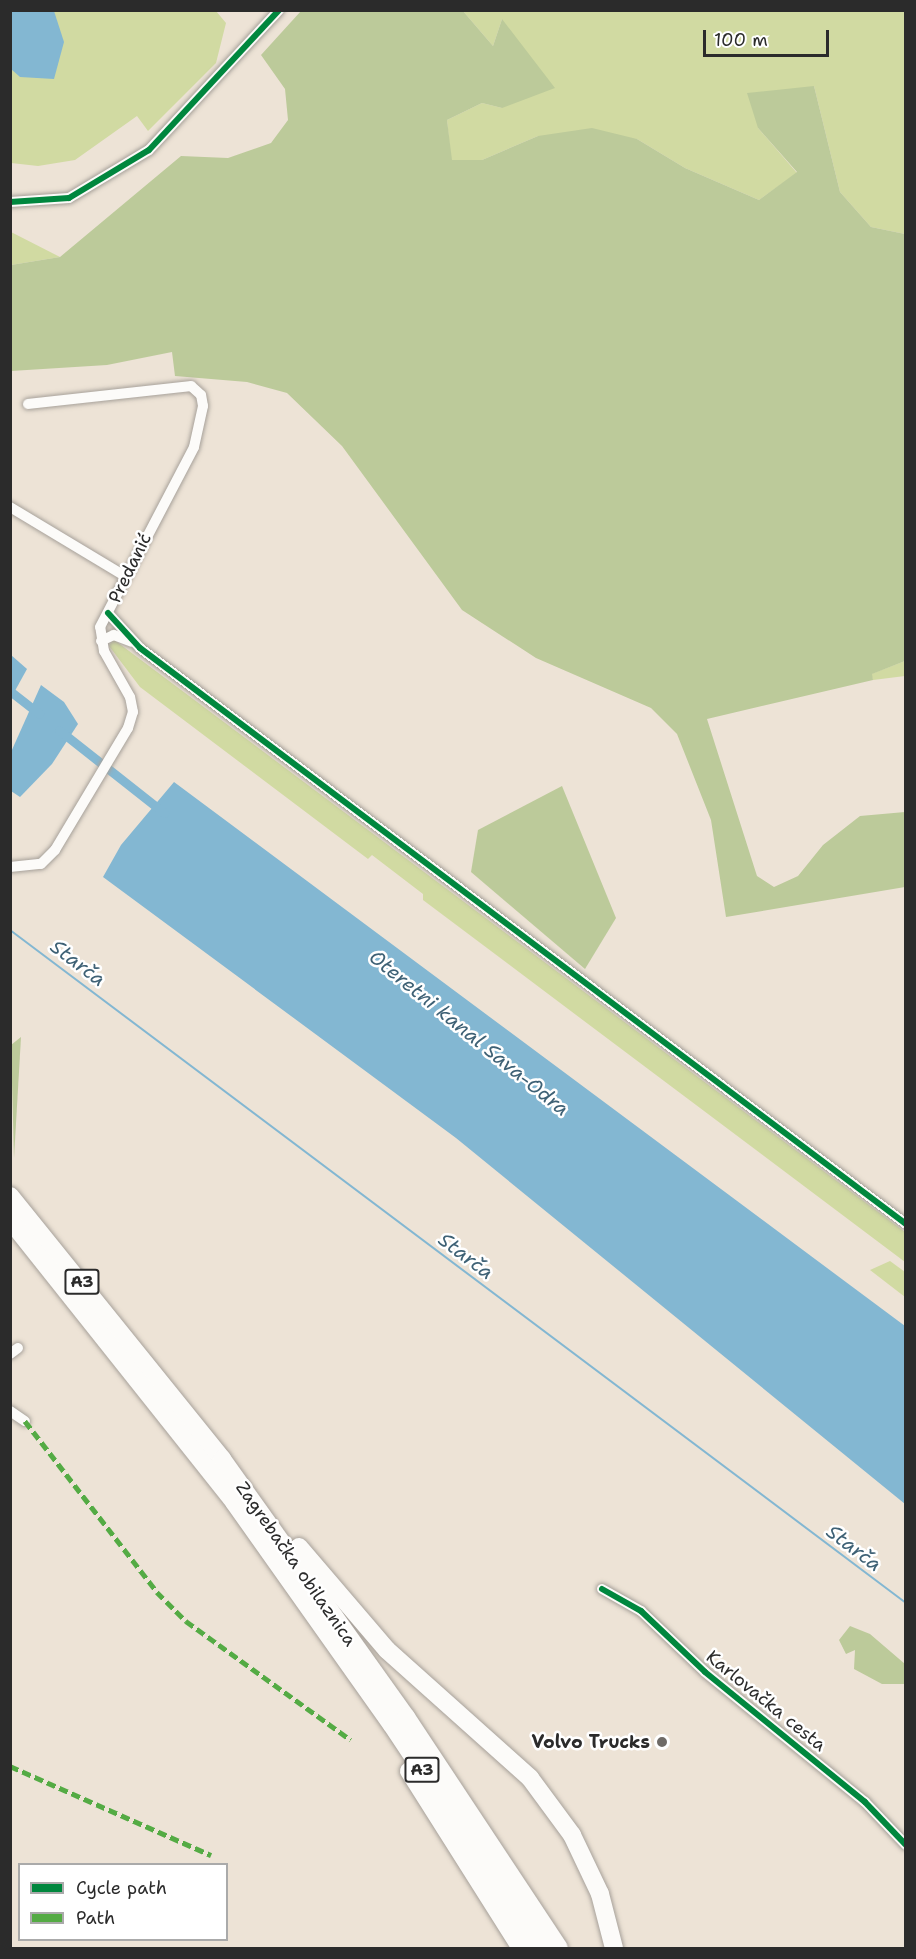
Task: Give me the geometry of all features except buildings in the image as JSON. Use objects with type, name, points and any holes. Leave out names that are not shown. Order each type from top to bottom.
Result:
[{"type":"highway","name":"Zagrebačka obilaznica","points":[[10,1197],[222,1460],[406,1717],[559,1948]]},
{"type":"highway","name":"Zagrebačka obilaznica","points":[[10,1220],[177,1426],[300,1594],[540,1948]]},
{"type":"highway","points":[[222,1460],[242,1470],[325,1582],[387,1650],[530,1778],[572,1835],[600,1894],[614,1948]]},
{"type":"highway","points":[[300,1594],[315,1633],[383,1728],[521,1948]]},
{"type":"street","points":[[10,202],[69,198],[149,150],[279,10]]},
{"type":"street","name":"Predanić","points":[[28,404],[191,386],[201,394],[194,447],[123,575],[108,613],[101,641]]},
{"type":"street","points":[[10,507],[123,575]]},
{"type":"street","points":[[108,613],[140,648]]},
{"type":"street","points":[[10,867],[41,864],[55,850],[128,728],[133,712],[130,697],[101,641],[108,635],[124,637],[906,1224]]},
{"type":"street","points":[[10,1411],[25,1420]]},
{"type":"street","name":"Karlovačka cesta","points":[[602,1589],[641,1611],[705,1672],[865,1802],[906,1845]]},
{"type":"green space","points":[[10,11],[216,11],[226,23],[216,63],[148,131],[137,116],[75,160],[38,166],[11,163]]},
{"type":"green space","points":[[301,11],[463,11],[493,46],[502,19],[555,88],[502,108],[482,103],[447,120],[452,160],[482,160],[538,136],[592,128],[637,139],[685,168],[759,200],[797,172],[758,128],[747,93],[814,86],[840,192],[871,227],[905,234],[905,661],[872,674],[873,680],[707,719],[757,876],[774,887],[798,876],[823,845],[860,816],[905,812],[905,887],[726,917],[711,820],[677,734],[651,708],[536,658],[462,610],[342,446],[287,393],[247,382],[175,376],[172,352],[107,365],[11,371],[11,265],[60,257],[181,156],[228,158],[271,143],[288,120],[285,89],[261,55]]},
{"type":"green space","points":[[463,11],[905,11],[905,234],[871,227],[840,192],[814,86],[758,128],[797,173],[759,200],[685,168],[637,139],[538,136],[482,160],[451,160],[447,120],[482,103],[502,108],[502,19],[493,46]]},
{"type":"green space","points":[[11,232],[60,257],[11,265]]},
{"type":"green space","points":[[113,639],[905,1232],[905,1262],[423,900],[423,894],[372,855],[368,859],[140,687],[109,646]]},
{"type":"green space","points":[[905,661],[905,676],[873,680],[871,674]]},
{"type":"green space","points":[[562,786],[616,918],[585,969],[471,872],[478,830]]},
{"type":"green space","points":[[21,1037],[14,1158],[11,1045]]},
{"type":"green space","points":[[890,1261],[905,1272],[905,1297],[870,1270]]},
{"type":"green space","points":[[850,1626],[870,1634],[905,1664],[905,1684],[882,1684],[854,1669],[855,1650],[846,1654],[839,1640]]},
{"type":"water","points":[[11,10],[54,11],[64,42],[54,79],[20,77],[11,69]]},
{"type":"water","points":[[11,655],[27,669],[11,698]]},
{"type":"water","points":[[41,685],[64,702],[78,724],[52,764],[20,797],[11,791],[11,752]]},
{"type":"water","points":[[174,782],[905,1326],[905,1504],[456,1138],[103,877],[121,845]]},
{"type":"waterway","name":"Oteretni kanal Sava-Odra","points":[[10,691],[39,714]]},
{"type":"waterway","name":"Oteretni kanal Sava-Odra","points":[[59,730],[164,813]]},
{"type":"waterway","name":"Starča","points":[[10,930],[906,1603]]},
{"type":"marked path","points":[[25,1421],[157,1592],[186,1621],[351,1740]]},
{"type":"marked path","points":[[10,1766],[211,1855]]},
{"type":"cycle path","points":[[10,202],[69,198],[149,150],[279,10]]},
{"type":"cycle path","points":[[108,613],[140,648],[906,1224]]},
{"type":"cycle path","points":[[602,1589],[641,1611],[705,1672],[865,1802],[906,1845]]},
{"type":"place","name":"Volvo Trucks","points":[[662,1742]]}]
